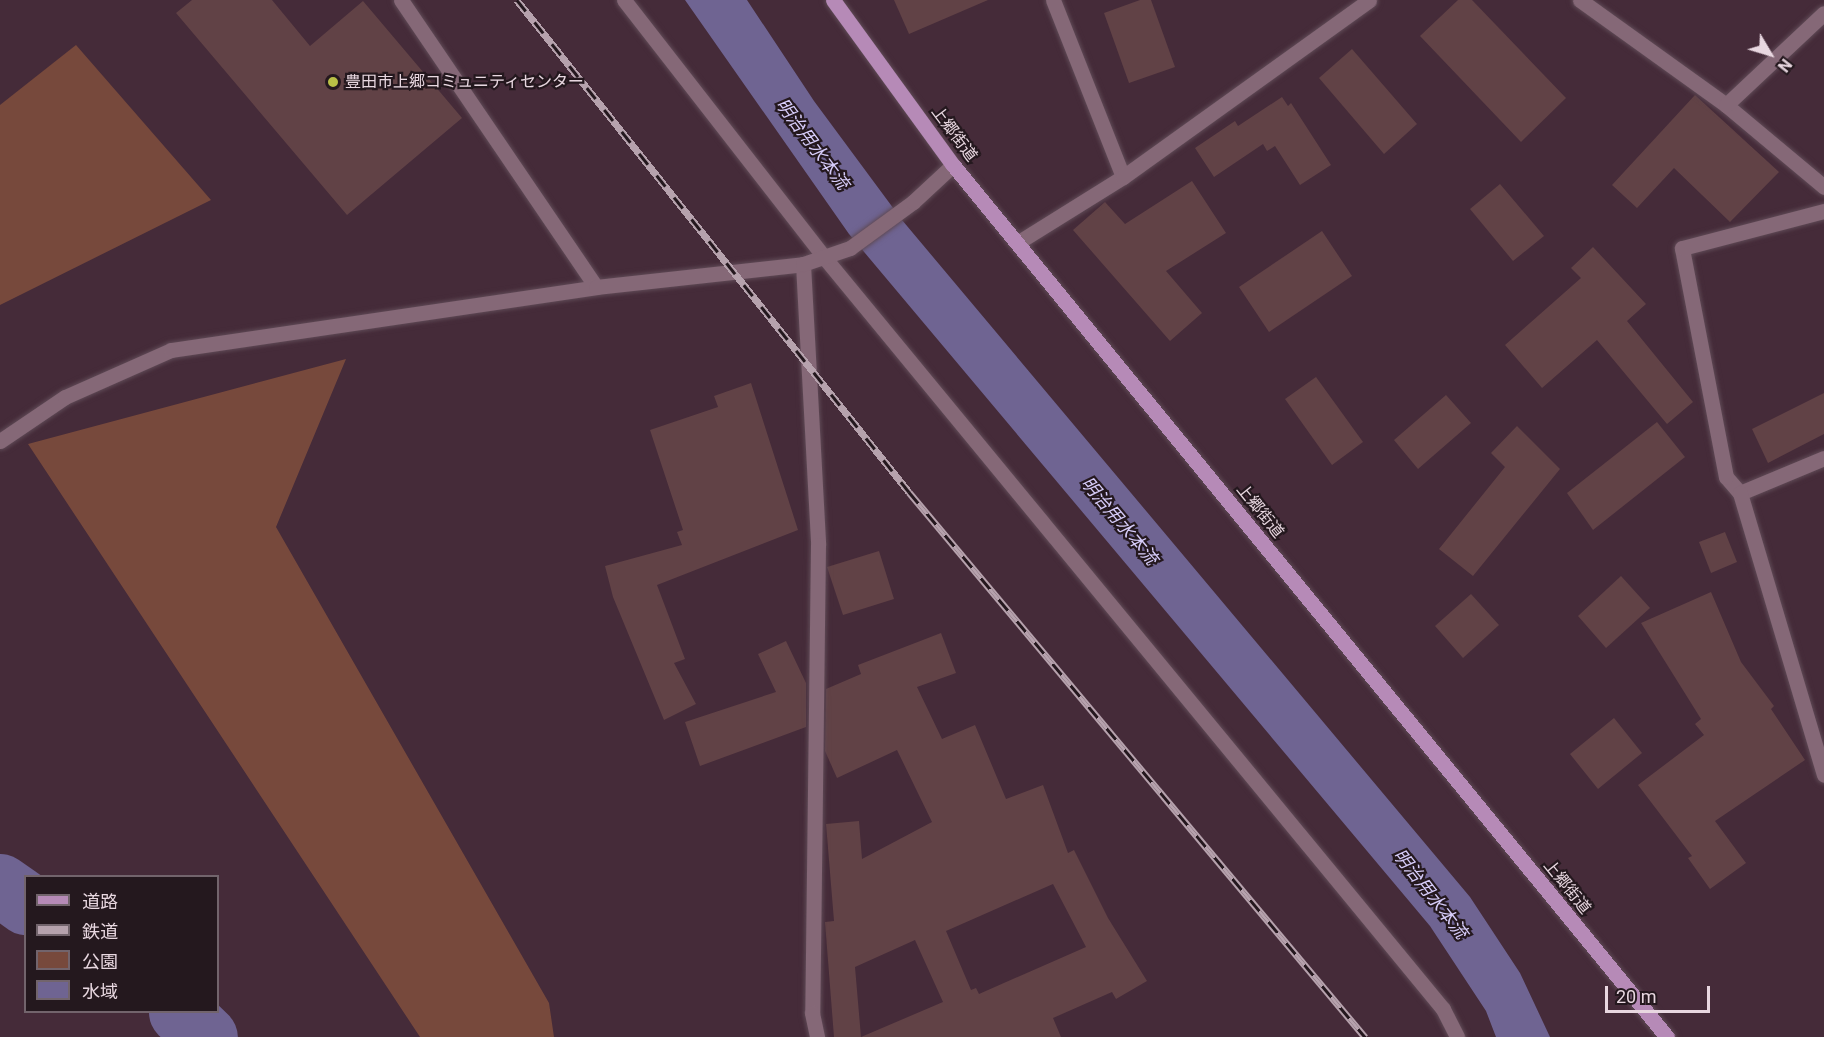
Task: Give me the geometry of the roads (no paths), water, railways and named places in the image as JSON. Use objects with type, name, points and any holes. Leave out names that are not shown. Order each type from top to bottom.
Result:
[{"type":"main road","name":"上郷街道","points":[[833,0],[953,165],[1667,1037]]},
{"type":"street","points":[[401,0],[596,287]]},
{"type":"street","points":[[624,0],[824,257],[1443,1009],[1457,1037]]},
{"type":"street","points":[[636,0],[645,25]]},
{"type":"street","points":[[1053,0],[1123,177]]},
{"type":"street","points":[[1017,243],[1123,177],[1369,0]]},
{"type":"street","points":[[1580,0],[1726,105],[1824,187]]},
{"type":"street","points":[[1726,105],[1824,13]]},
{"type":"street","points":[[0,441],[65,397],[171,350],[596,287],[803,264],[850,248],[913,202],[953,165]]},
{"type":"street","points":[[1824,211],[1682,248],[1726,477],[1740,493],[1824,775]]},
{"type":"street","points":[[803,264],[818,545],[812,1002],[817,1037]]},
{"type":"street","points":[[1740,493],[1824,458]]},
{"type":"water","name":"明治用水本流","points":[[685,0],[747,0],[814,101],[902,220],[1470,897],[1520,973],[1550,1037],[1496,1037],[1486,1011],[1430,926],[849,234]]},
{"type":"waterway","points":[[0,885],[24,902]]},
{"type":"waterway","points":[[181,1013],[206,1037]]},
{"type":"railway","points":[[517,0],[909,492],[1365,1037]]},
{"type":"place","name":"豊田市上郷コミュニティセンター","points":[[333,82]]}]
